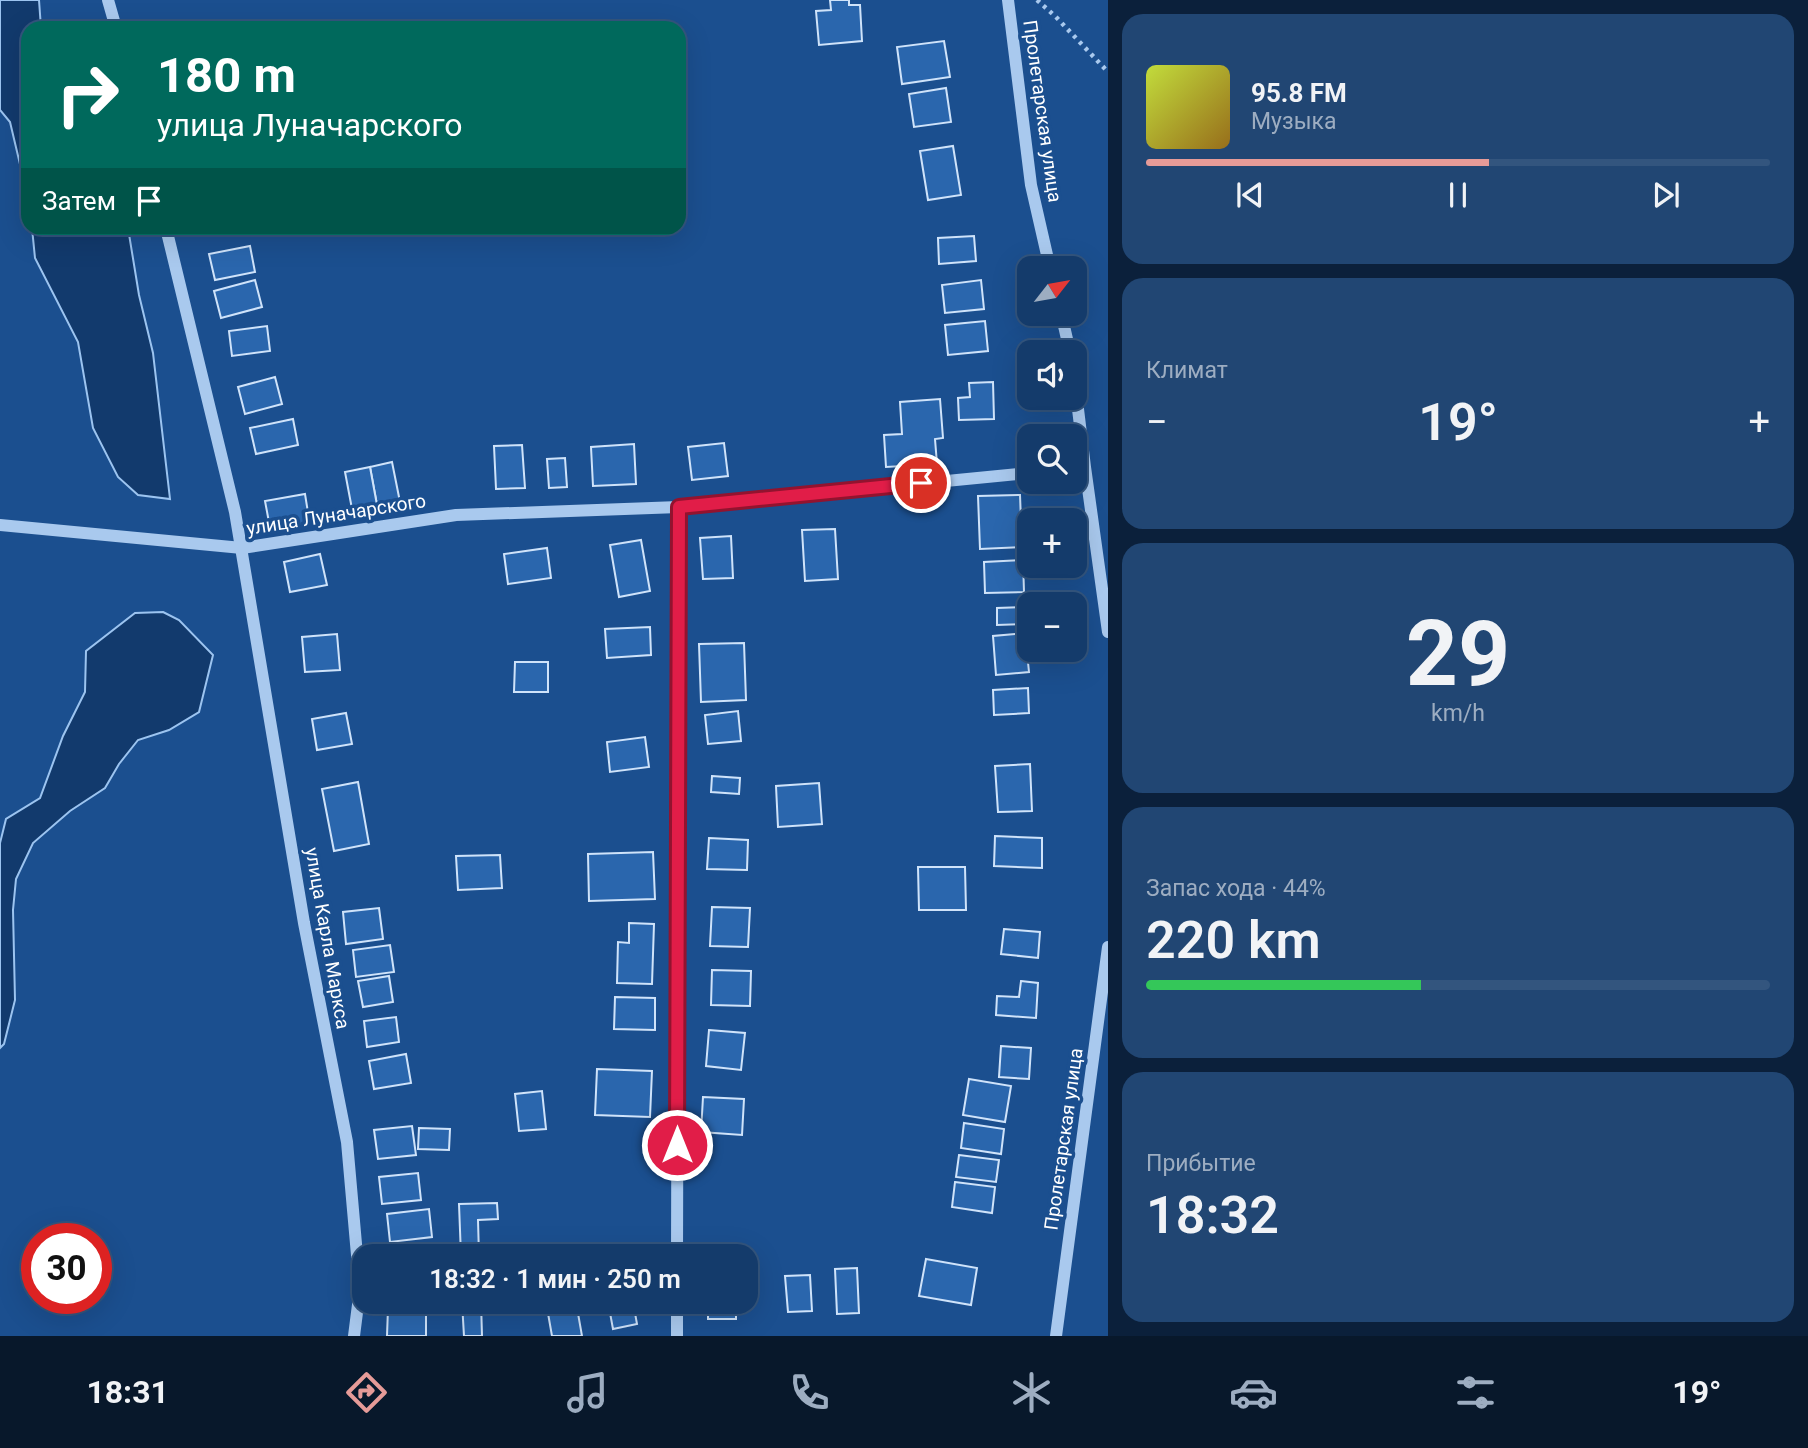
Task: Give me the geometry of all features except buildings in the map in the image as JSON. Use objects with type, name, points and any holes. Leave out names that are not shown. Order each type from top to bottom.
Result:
[{"type":"street","points":[[108,0],[114,21]]},
{"type":"street","name":"Пролетарская улица","points":[[1008,0],[1031,185],[1047,256]]},
{"type":"street","name":"улица Карла Маркса","points":[[168,235],[235,512],[304,923],[347,1142],[360,1289],[354,1336]]},
{"type":"street","name":"улица Луначарского","points":[[0,525],[242,548],[456,515],[679,507],[1017,474]]},
{"type":"street","points":[[1084,494],[1108,632]]},
{"type":"street","points":[[677,1244],[679,507]]},
{"type":"street","name":"Пролетарская улица","points":[[1052,1336],[1108,947]]},
{"type":"street","points":[[677,1314],[677,1336]]},
{"type":"path","points":[[1037,0],[1108,72]]},
{"type":"water","points":[[0,0],[39,0],[40,21],[21,21],[21,168],[10,122],[0,110]]},
{"type":"water","points":[[33,235],[129,235],[139,295],[153,353],[170,499],[138,495],[118,477],[93,428],[78,342],[35,258]]},
{"type":"water","points":[[163,612],[179,620],[213,655],[199,712],[169,730],[138,740],[105,788],[70,811],[33,843],[16,879],[13,910],[15,1000],[4,1044],[0,1048],[0,843],[6,819],[40,798],[63,736],[85,692],[86,651],[135,613]]},
{"type":"route","points":[[677,1145],[679,507],[921,483]]}]
